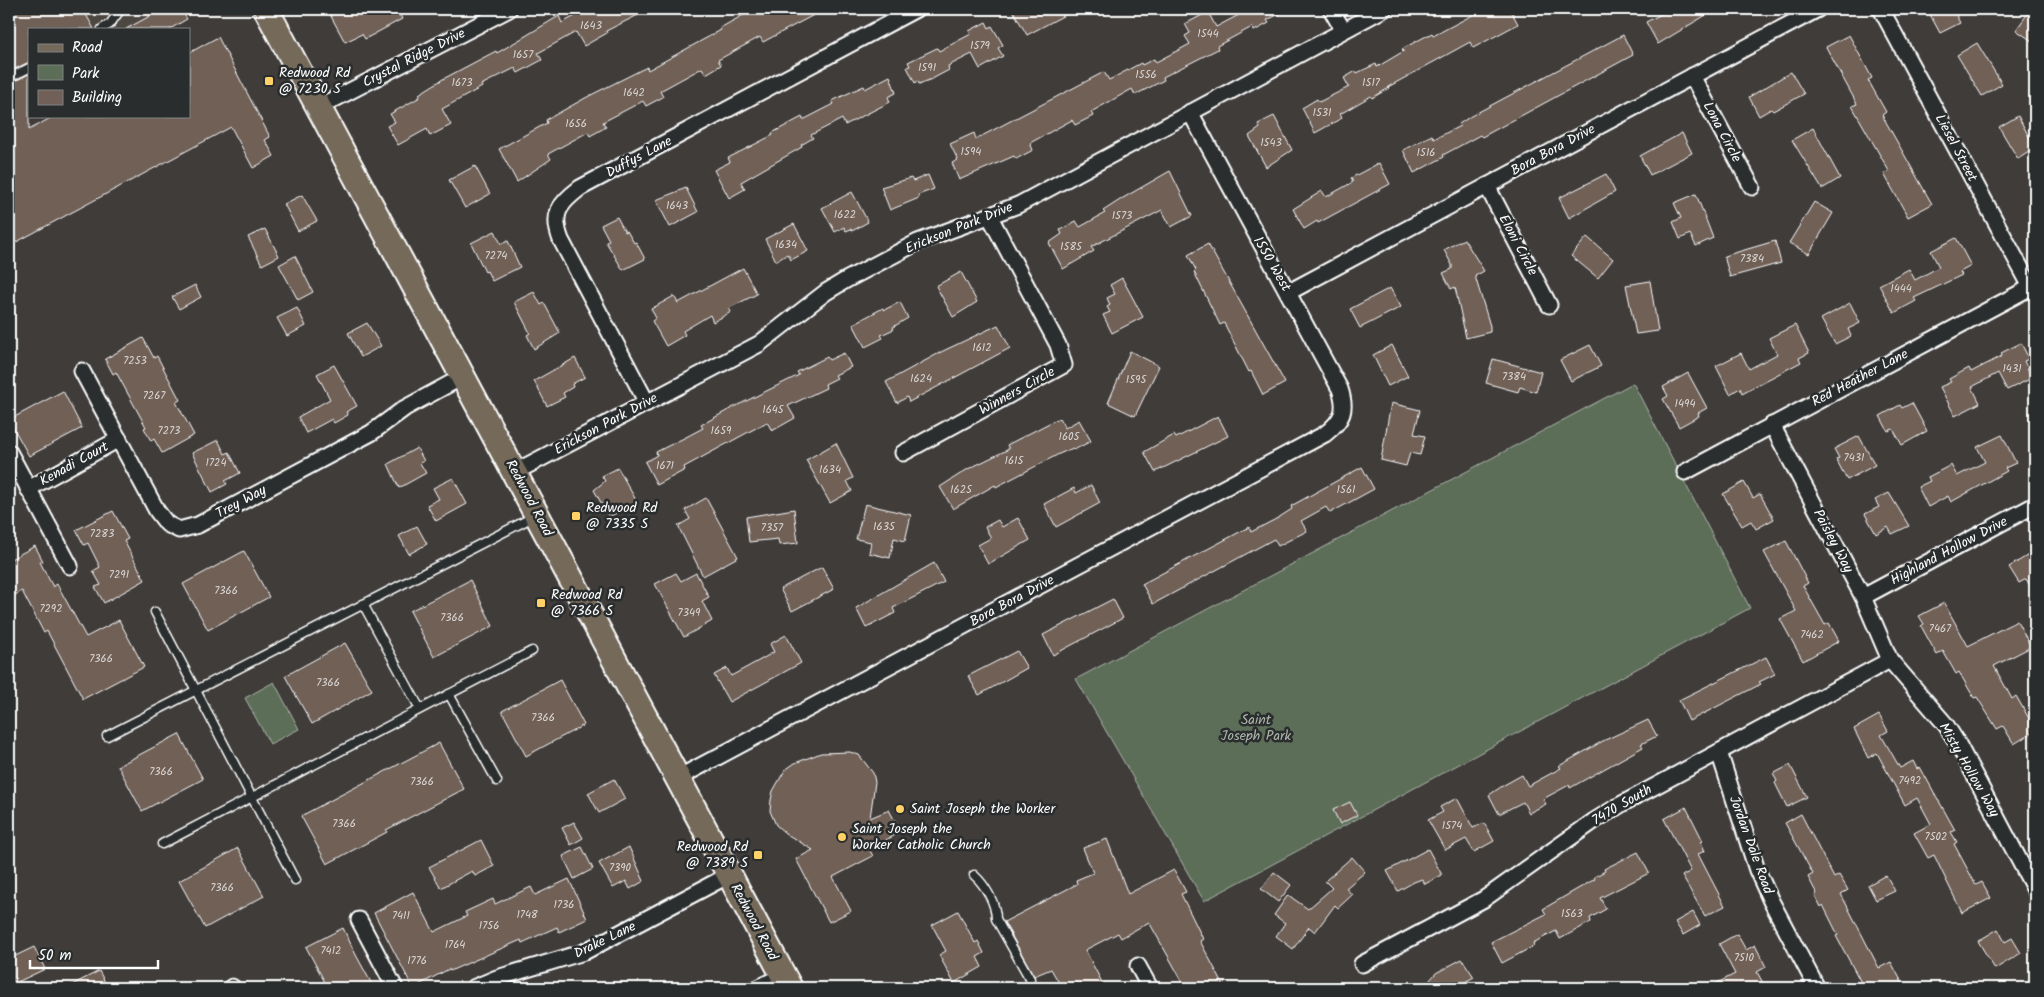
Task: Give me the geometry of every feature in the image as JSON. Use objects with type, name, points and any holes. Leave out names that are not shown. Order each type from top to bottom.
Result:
[{"type":"main road","name":"Redwood Road","points":[[266,9],[464,376],[785,980]]},
{"type":"street","name":"Crystal Ridge Drive","points":[[319,107],[509,9]]},
{"type":"street","name":"Duffys Lane","points":[[647,403],[561,240],[556,226],[556,212],[567,198],[580,188],[916,9]]},
{"type":"street","points":[[1331,9],[1343,30]]},
{"type":"street","name":"Erickson Park Drive","points":[[515,472],[758,344],[826,292],[846,280],[918,242],[990,217],[1018,205],[1384,9]]},
{"type":"street","name":"Bora Bora Drive","points":[[1289,292],[1818,9]]},
{"type":"street","name":"Liesel Street","points":[[1882,9],[2033,286]]},
{"type":"street","name":"Lona Circle","points":[[1692,76],[1752,187]]},
{"type":"street","name":"1550 West","points":[[1190,112],[1340,389],[1345,404],[1341,417]]},
{"type":"street","name":"Eloni Circle","points":[[1487,186],[1549,305]]},
{"type":"street","name":"Winners Circle","points":[[903,453],[1064,365],[1058,345],[990,217]]},
{"type":"street","name":"Red Heather Lane","points":[[1685,472],[2033,286]]},
{"type":"street","name":"Trey Way","points":[[82,371],[162,518],[173,528],[186,530],[370,432],[405,408],[464,376]]},
{"type":"street","name":"Bora Bora Drive","points":[[678,778],[1326,434],[1335,427],[1341,417]]},
{"type":"street","name":"Paisley Way","points":[[1772,425],[1863,597],[1890,660]]},
{"type":"street","name":"Kenadi Court","points":[[28,489],[119,439]]},
{"type":"street","name":"Kenadi Court","points":[[9,452],[70,566]]},
{"type":"street","name":"Highland Hollow Drive","points":[[1863,597],[2035,505]]},
{"type":"street","name":"7470 South","points":[[1362,964],[1484,899],[1594,821],[1890,660]]},
{"type":"street","name":"Misty Hollow Way","points":[[1890,660],[1946,725],[1958,744],[2035,890]]},
{"type":"street","name":"Jordan Dale Road","points":[[1719,752],[1757,870],[1771,902],[1817,988]]},
{"type":"street","name":"Drake Lane","points":[[473,988],[497,978],[584,952],[730,876]]},
{"type":"street","points":[[358,920],[395,988]]},
{"type":"street","points":[[1138,966],[1150,988]]},
{"type":"lane","points":[[104,28],[110,24],[121,9]]},
{"type":"lane","points":[[9,78],[28,68]]},
{"type":"lane","points":[[107,736],[537,514]]},
{"type":"lane","points":[[363,604],[420,709]]},
{"type":"lane","points":[[155,612],[295,880]]},
{"type":"lane","points":[[162,844],[532,651]]},
{"type":"lane","points":[[449,694],[497,781]]},
{"type":"lane","points":[[974,875],[980,881],[996,909],[996,919],[1030,980]]},
{"type":"lane","points":[[749,988],[785,980]]},
{"type":"shaded area","points":[[9,9],[165,9],[130,28],[28,28],[28,84],[9,94]]},
{"type":"green space","name":"Saint Joseph Park","points":[[1633,383],[1750,608],[1204,901],[1076,679]]},
{"type":"green space","points":[[274,682],[299,729],[270,744],[245,698]]},
{"type":"building","points":[[9,9],[83,9],[93,28],[28,28],[28,62],[9,72]]},
{"type":"building","points":[[163,9],[181,9],[187,19],[172,28],[128,28]]},
{"type":"building","points":[[327,9],[397,9],[402,19],[365,39],[362,34],[345,42]]},
{"type":"building","points":[[588,9],[650,9],[606,31],[607,33],[584,46],[576,32],[538,53],[542,60],[518,73],[515,68],[481,85],[482,87],[442,109],[451,125],[430,136],[427,129],[398,145],[387,126],[395,122],[390,114],[420,97],[419,94],[443,79],[496,51],[497,53],[559,16],[562,23]]},
{"type":"building","points":[[754,9],[825,9],[763,42],[760,37],[718,60],[721,65],[706,74],[702,68],[660,91],[663,97],[646,106],[643,101],[603,122],[606,127],[590,136],[588,132],[548,154],[551,159],[517,182],[499,149],[547,123],[546,120],[589,96],[647,67],[648,70],[721,30],[720,28]]},
{"type":"building","points":[[1012,9],[1076,9],[1027,35]]},
{"type":"building","points":[[1250,9],[1290,9],[1267,20],[1269,23],[1254,31],[1252,27],[1217,46],[1218,49],[1163,77],[1164,80],[1135,95],[1132,89],[1091,112],[1093,116],[1075,125],[1072,120],[1030,143],[1033,150],[1016,159],[1014,156],[959,180],[952,163],[958,160],[950,144],[974,133],[976,139],[1104,72],[1109,80],[1141,63],[1142,65],[1154,59],[1156,62],[1190,44],[1185,36],[1190,33],[1185,24],[1208,12],[1216,27]]},
{"type":"building","points":[[1484,9],[1510,9],[1518,24],[1473,48],[1470,42],[1388,87],[1372,98],[1371,96],[1340,114],[1342,118],[1315,133],[1302,108],[1317,99],[1319,102],[1349,87],[1344,78],[1356,71],[1357,73],[1376,64],[1377,67],[1404,51],[1402,49],[1432,33],[1433,36]]},
{"type":"building","points":[[1671,9],[1716,9],[1658,44],[1646,22]]},
{"type":"building","points":[[1927,9],[1953,9],[1960,23],[1940,33]]},
{"type":"building","points":[[2031,9],[2035,9],[2035,43],[2016,30]]},
{"type":"building","points":[[986,22],[989,28],[992,26],[1003,45],[998,48],[1003,56],[980,69],[972,54],[948,66],[949,70],[932,79],[919,84],[918,81],[915,83],[907,67],[910,66],[908,62],[937,48],[939,51],[971,34],[969,31]]},
{"type":"building","points":[[1623,35],[1633,55],[1482,137],[1480,135],[1414,173],[1403,150],[1432,135],[1434,139],[1460,126],[1459,124],[1471,116]]},
{"type":"building","points":[[1849,35],[1872,78],[1868,80],[1886,112],[1882,115],[1932,204],[1908,217],[1884,174],[1889,171],[1852,106],[1857,104],[1826,47]]},
{"type":"building","points":[[218,37],[270,137],[265,140],[274,156],[253,168],[231,127],[9,246],[9,84],[28,74],[29,130],[50,118],[190,118],[190,52]]},
{"type":"building","points":[[1977,43],[2002,84],[1982,96],[1957,55]]},
{"type":"building","points":[[1791,72],[1804,94],[1773,111],[1771,109],[1759,116],[1749,97]]},
{"type":"building","points":[[890,76],[896,93],[888,97],[890,102],[845,125],[842,119],[811,135],[813,138],[801,145],[802,147],[741,182],[745,189],[729,198],[714,170],[730,162],[728,158],[773,135],[772,133],[802,117],[803,120],[834,104],[832,101],[864,86],[865,89]]},
{"type":"building","points":[[1274,116],[1292,150],[1266,167],[1249,136],[1260,128],[1258,124]]},
{"type":"building","points":[[2018,116],[2035,148],[2018,159],[1999,127]]},
{"type":"building","points":[[1813,128],[1840,178],[1822,189],[1792,140]]},
{"type":"building","points":[[1682,133],[1692,153],[1650,175],[1640,156]]},
{"type":"building","points":[[1379,163],[1390,184],[1304,229],[1293,209],[1322,191],[1326,197],[1353,182],[1351,178]]},
{"type":"building","points":[[475,166],[490,194],[465,208],[449,180]]},
{"type":"building","points":[[1170,171],[1192,216],[1171,227],[1162,210],[1091,247],[1094,251],[1063,269],[1049,243],[1062,234],[1060,230],[1076,221],[1080,227],[1105,213],[1103,211],[1123,198]]},
{"type":"building","points":[[1606,174],[1615,192],[1569,218],[1559,198]]},
{"type":"building","points":[[928,175],[934,189],[918,195],[919,198],[890,210],[881,187],[911,178],[913,181]]},
{"type":"building","points":[[686,188],[698,212],[670,227],[656,200]]},
{"type":"building","points":[[852,192],[868,222],[852,231],[851,229],[846,231],[844,227],[835,232],[822,208]]},
{"type":"building","points":[[1696,194],[1713,238],[1696,246],[1690,234],[1680,239],[1673,222],[1681,218],[1674,203]]},
{"type":"building","points":[[302,195],[317,221],[298,231],[284,204]]},
{"type":"building","points":[[1814,202],[1833,213],[1809,254],[1789,243]]},
{"type":"building","points":[[617,217],[625,232],[627,231],[634,243],[636,242],[645,259],[623,270],[606,242],[609,240],[601,225]]},
{"type":"building","points":[[794,224],[808,251],[791,260],[788,254],[776,261],[765,239]]},
{"type":"building","points":[[265,229],[279,256],[262,265],[248,237]]},
{"type":"building","points":[[495,231],[501,244],[508,241],[520,267],[492,281],[487,271],[485,272],[471,243]]},
{"type":"building","points":[[1587,237],[1613,259],[1598,278],[1571,256]]},
{"type":"building","points":[[1956,238],[1971,266],[1960,272],[1962,275],[1914,298],[1916,301],[1894,313],[1879,285],[1909,269],[1915,280],[1939,267],[1931,251]]},
{"type":"building","points":[[1464,239],[1484,271],[1475,276],[1490,326],[1490,332],[1466,338],[1455,287],[1451,289],[1443,273],[1452,269],[1452,265],[1444,250]]},
{"type":"building","points":[[1775,241],[1781,263],[1730,277],[1724,256]]},
{"type":"building","points":[[1208,244],[1285,383],[1263,395],[1224,323],[1220,325],[1194,272],[1196,270],[1188,255]]},
{"type":"building","points":[[295,256],[313,292],[298,300],[279,265]]},
{"type":"building","points":[[743,268],[757,294],[729,308],[731,312],[713,322],[710,315],[683,331],[685,335],[666,346],[652,321],[656,318],[651,309],[674,296],[678,303]]},
{"type":"building","points":[[961,272],[977,302],[953,317],[936,286]]},
{"type":"building","points":[[1122,278],[1143,317],[1112,333],[1103,315],[1110,312],[1107,307],[1110,305],[1107,298],[1115,294],[1110,285]]},
{"type":"building","points":[[1650,281],[1658,331],[1636,334],[1626,285]]},
{"type":"building","points":[[195,285],[201,297],[179,309],[172,297]]},
{"type":"building","points":[[1390,288],[1401,307],[1360,328],[1350,309]]},
{"type":"building","points":[[534,292],[541,305],[544,303],[560,333],[534,349],[527,335],[530,333],[514,302]]},
{"type":"building","points":[[900,302],[908,318],[893,327],[894,329],[881,335],[883,338],[865,347],[853,324],[883,308],[884,310]]},
{"type":"building","points":[[1850,303],[1860,323],[1848,329],[1851,336],[1835,344],[1821,319]]},
{"type":"building","points":[[297,308],[306,326],[287,336],[277,318]]},
{"type":"building","points":[[367,323],[381,346],[361,357],[348,333]]},
{"type":"building","points":[[998,325],[1010,348],[909,402],[907,397],[897,403],[886,382],[943,351]]},
{"type":"building","points":[[1795,325],[1809,353],[1799,358],[1801,362],[1742,393],[1740,388],[1730,394],[1716,366],[1741,353],[1749,369],[1777,354],[1769,338]]},
{"type":"building","points":[[143,338],[154,358],[157,356],[180,400],[176,402],[194,435],[162,453],[154,439],[151,441],[144,428],[146,427],[116,372],[113,374],[105,359]]},
{"type":"building","points":[[2021,343],[2029,359],[2024,361],[2032,378],[2007,390],[1998,373],[1972,387],[1980,403],[1955,416],[1940,387],[1951,382],[1949,379],[1969,368],[1971,372],[2002,356],[2001,353]]},
{"type":"building","points":[[1392,345],[1408,376],[1388,386],[1373,355]]},
{"type":"building","points":[[1590,345],[1601,366],[1571,381],[1560,360]]},
{"type":"building","points":[[1130,351],[1159,366],[1135,416],[1108,403]]},
{"type":"building","points":[[844,353],[851,367],[835,375],[837,378],[825,384],[826,388],[788,406],[795,418],[772,431],[767,422],[684,467],[685,470],[657,485],[645,462],[657,455],[656,452],[703,428],[701,425],[732,408],[799,375],[797,372],[827,357],[829,360]]},
{"type":"building","points":[[575,358],[585,377],[572,384],[573,387],[563,393],[565,397],[547,406],[534,381]]},
{"type":"building","points":[[1493,359],[1541,372],[1536,392],[1520,387],[1518,392],[1486,383]]},
{"type":"building","points":[[334,365],[357,406],[346,412],[348,415],[334,423],[332,419],[306,433],[298,417],[330,399],[317,374]]},
{"type":"building","points":[[1688,373],[1707,408],[1698,413],[1699,416],[1679,427],[1663,399],[1668,396],[1663,387]]},
{"type":"building","points":[[63,391],[82,428],[29,456],[9,420]]},
{"type":"building","points":[[1391,403],[1420,410],[1414,434],[1425,436],[1420,455],[1410,453],[1406,466],[1381,460]]},
{"type":"building","points":[[1912,403],[1927,431],[1902,445],[1893,429],[1888,431],[1880,416],[1900,405],[1902,408]]},
{"type":"building","points":[[1218,416],[1228,436],[1155,472],[1144,452],[1174,435],[1176,438]]},
{"type":"building","points":[[1059,418],[1065,428],[1079,420],[1091,441],[1074,450],[1073,448],[1059,454],[996,487],[995,485],[953,509],[940,487],[968,469],[1009,449],[1007,445]]},
{"type":"building","points":[[2002,435],[2016,463],[2005,468],[2007,471],[1951,502],[1948,496],[1928,507],[1918,487],[1930,481],[1928,477],[1951,465],[1957,476],[1985,462],[1977,447]]},
{"type":"building","points":[[1859,436],[1875,465],[1847,480],[1836,459],[1839,458],[1834,449]]},
{"type":"building","points":[[218,440],[225,454],[229,452],[240,473],[225,481],[227,484],[212,492],[192,453]]},
{"type":"building","points":[[836,443],[853,478],[847,481],[852,491],[830,503],[806,460]]},
{"type":"building","points":[[417,448],[424,461],[420,463],[426,473],[399,488],[388,464]]},
{"type":"building","points":[[1362,467],[1374,489],[1330,513],[1326,507],[1301,521],[1307,531],[1278,546],[1274,539],[1153,604],[1142,584],[1249,527],[1251,532],[1278,518],[1292,509],[1291,506]]},
{"type":"building","points":[[618,468],[637,502],[609,517],[594,490],[605,481],[602,476]]},
{"type":"building","points":[[453,478],[467,504],[436,521],[427,505],[439,499],[433,488]]},
{"type":"building","points":[[1744,482],[1753,498],[1760,494],[1774,519],[1756,529],[1751,521],[1742,526],[1723,494]]},
{"type":"building","points":[[1091,485],[1100,503],[1056,527],[1044,504],[1074,488],[1076,493]]},
{"type":"building","points":[[1889,493],[1909,526],[1892,534],[1888,527],[1876,534],[1865,514],[1879,507],[1875,500]]},
{"type":"building","points":[[706,498],[738,557],[703,576],[678,526],[690,519],[685,510]]},
{"type":"building","points":[[865,504],[911,515],[905,541],[894,538],[890,558],[869,553],[871,542],[856,539]]},
{"type":"building","points":[[794,509],[798,543],[779,545],[778,539],[749,542],[746,517]]},
{"type":"building","points":[[113,511],[128,539],[124,541],[145,580],[104,603],[95,587],[101,585],[93,571],[100,567],[88,543],[84,545],[76,530]]},
{"type":"building","points":[[1018,518],[1030,540],[988,564],[978,545],[991,538],[985,527],[998,520],[1002,527]]},
{"type":"building","points":[[417,526],[427,544],[409,554],[399,536]]},
{"type":"building","points":[[1786,541],[1808,583],[1803,586],[1825,625],[1829,623],[1839,641],[1803,661],[1780,619],[1796,611],[1764,552]]},
{"type":"building","points":[[35,546],[43,561],[40,562],[53,587],[57,584],[86,637],[119,620],[144,667],[83,699],[47,631],[44,633],[22,591],[15,595],[9,584],[9,560]]},
{"type":"building","points":[[244,551],[269,597],[208,630],[183,584]]},
{"type":"building","points":[[2035,551],[2035,594],[2026,579],[2019,583],[2009,567]]},
{"type":"building","points":[[934,563],[944,582],[893,608],[895,613],[866,628],[856,608]]},
{"type":"building","points":[[822,567],[834,589],[792,611],[780,589]]},
{"type":"building","points":[[676,573],[681,581],[696,573],[709,597],[702,601],[712,621],[684,637],[655,584]]},
{"type":"building","points":[[470,580],[493,626],[434,657],[410,611]]},
{"type":"building","points":[[1113,599],[1123,618],[1053,655],[1043,635]]},
{"type":"building","points":[[1944,603],[1968,646],[2017,621],[2031,647],[1994,666],[2012,699],[2016,696],[2035,729],[2035,731],[2014,744],[2003,726],[1997,729],[1977,697],[1974,698],[1959,672],[1956,674],[1943,651],[1937,655],[1921,626],[1924,624],[1919,616]]},
{"type":"building","points":[[786,635],[801,663],[729,702],[714,675],[727,668],[731,676],[762,659],[774,652],[770,644]]},
{"type":"building","points":[[345,643],[372,690],[312,724],[285,676]]},
{"type":"building","points":[[1017,651],[1027,668],[979,695],[968,676]]},
{"type":"building","points":[[1766,657],[1775,674],[1759,682],[1761,684],[1689,721],[1679,700]]},
{"type":"building","points":[[560,680],[584,725],[526,756],[502,711]]},
{"type":"building","points":[[1879,715],[1888,731],[1881,735],[1900,768],[1913,761],[1917,769],[1920,767],[1955,830],[1951,832],[1957,842],[1954,844],[1976,885],[1982,882],[1991,898],[1962,913],[1934,855],[1928,858],[1914,833],[1931,824],[1917,798],[1905,805],[1877,753],[1868,758],[1854,729]]},
{"type":"building","points":[[1648,720],[1657,736],[1641,744],[1643,747],[1570,788],[1569,785],[1543,799],[1546,804],[1529,813],[1523,802],[1499,814],[1489,795],[1504,785],[1522,775],[1528,786],[1561,768],[1559,766],[1603,741]]},
{"type":"building","points":[[179,734],[203,779],[142,811],[118,766]]},
{"type":"building","points":[[439,743],[464,789],[327,864],[301,816]]},
{"type":"building","name":"Saint Joseph the Worker Catholic Church","points":[[850,752],[859,755],[873,773],[875,782],[870,818],[889,810],[901,832],[869,849],[873,856],[833,877],[851,911],[829,922],[796,859],[813,850],[785,833],[776,825],[770,811],[771,800],[773,791],[785,770],[795,763],[821,753]]},
{"type":"building","points":[[1790,765],[1807,797],[1787,807],[1775,783],[1777,781],[1773,774]]},
{"type":"building","points":[[614,779],[625,799],[599,813],[588,793]]},
{"type":"building","points":[[1457,798],[1473,828],[1484,823],[1494,841],[1474,852],[1466,839],[1445,850],[1428,820],[1443,812],[1440,807]]},
{"type":"building","points":[[1350,802],[1357,815],[1340,824],[1333,810]]},
{"type":"building","points":[[1686,807],[1703,841],[1701,842],[1705,851],[1698,854],[1725,906],[1705,916],[1682,876],[1691,871],[1664,819]]},
{"type":"building","points":[[1801,814],[1834,878],[1839,875],[1848,890],[1841,894],[1879,968],[1891,962],[1905,988],[1864,988],[1836,936],[1838,935],[1823,905],[1821,907],[1815,895],[1817,894],[1808,877],[1813,874],[1785,823]]},
{"type":"building","points":[[574,822],[583,838],[571,845],[562,828]]},
{"type":"building","points":[[1107,839],[1128,894],[1174,870],[1186,892],[1181,894],[1203,939],[1200,941],[1225,988],[1186,988],[1149,922],[1121,938],[1118,933],[1085,950],[1105,988],[1062,988],[1051,969],[1034,976],[1004,922],[1077,884],[1076,880],[1093,873],[1083,848]]},
{"type":"building","points":[[481,840],[494,866],[475,876],[472,871],[441,888],[429,867]]},
{"type":"building","points":[[582,847],[593,869],[574,879],[563,856]]},
{"type":"building","points":[[629,847],[644,881],[630,889],[626,881],[613,888],[599,863]]},
{"type":"building","points":[[238,848],[264,896],[205,928],[179,881]]},
{"type":"building","points":[[1428,849],[1442,875],[1425,884],[1422,879],[1398,891],[1387,871]]},
{"type":"building","points":[[1638,852],[1649,873],[1600,898],[1606,909],[1590,918],[1591,922],[1560,939],[1556,931],[1533,943],[1534,946],[1502,963],[1491,942],[1546,914],[1543,909],[1595,879],[1594,877],[1605,871],[1604,869]]},
{"type":"building","points":[[1352,857],[1365,872],[1346,888],[1352,895],[1338,908],[1335,905],[1315,932],[1309,927],[1293,949],[1276,936],[1285,923],[1274,915],[1288,895],[1308,909],[1332,888],[1325,881]]},
{"type":"building","points":[[1274,872],[1291,885],[1278,902],[1261,889]]},
{"type":"building","points":[[1886,875],[1895,891],[1876,900],[1868,885]]},
{"type":"building","points":[[569,879],[587,919],[559,932],[557,927],[522,943],[521,940],[450,971],[449,969],[413,988],[374,913],[413,892],[434,932],[467,916],[465,912],[493,899],[495,904],[531,887],[535,895]]},
{"type":"building","points":[[958,911],[975,943],[978,941],[984,953],[977,957],[982,967],[954,983],[939,955],[946,951],[932,925]]},
{"type":"building","points":[[1693,912],[1700,925],[1683,935],[1675,922]]},
{"type":"building","points":[[343,928],[374,988],[328,988],[306,947]]},
{"type":"building","points":[[1998,929],[2005,942],[2012,938],[2021,953],[1995,969],[1978,941]]},
{"type":"building","points":[[1737,934],[1746,950],[1755,945],[1766,967],[1757,972],[1763,983],[1753,988],[1707,988],[1735,974],[1719,944]]},
{"type":"building","points":[[34,947],[45,969],[9,986],[9,959]]},
{"type":"building","points":[[1462,959],[1474,977],[1454,988],[1423,988],[1436,973]]},
{"type":"building","points":[[99,971],[108,988],[66,988]]},
{"type":"place","name":"Redwood Rd @ 7230 S","points":[[269,81]]},
{"type":"place","name":"Redwood Rd @ 7335 S","points":[[576,516]]},
{"type":"place","name":"Redwood Rd @ 7366 S","points":[[541,603]]},
{"type":"place","name":"Saint Joseph the Worker","points":[[900,809]]},
{"type":"place","name":"Saint Joseph the Worker Catholic Church","points":[[842,837]]},
{"type":"place","name":"Redwood Rd @ 7389 S","points":[[758,855]]}]
